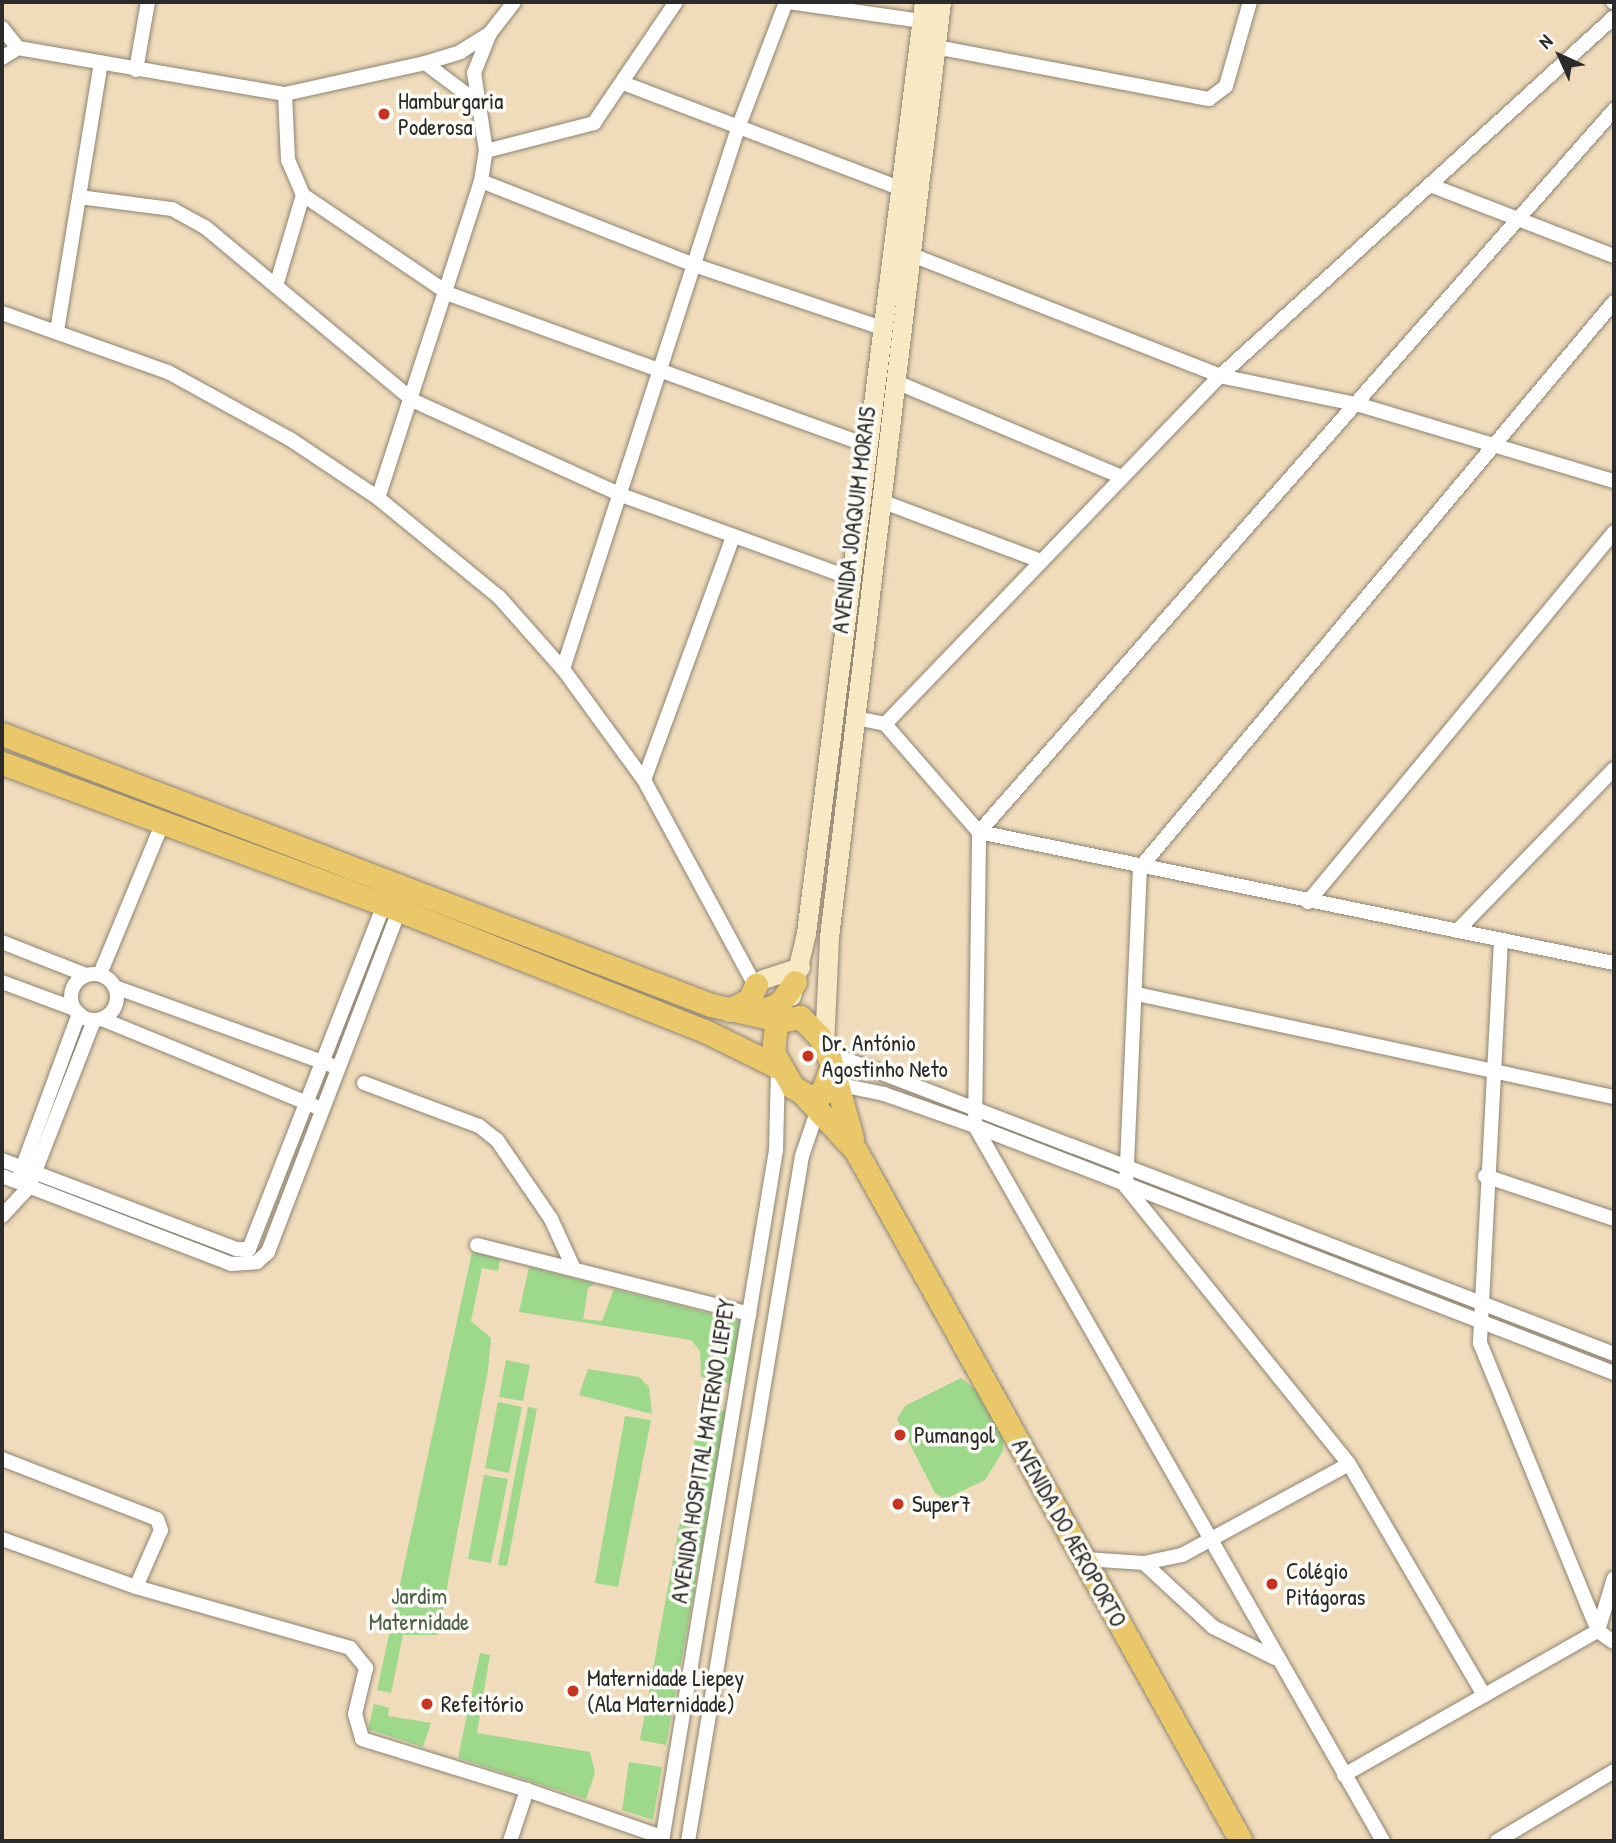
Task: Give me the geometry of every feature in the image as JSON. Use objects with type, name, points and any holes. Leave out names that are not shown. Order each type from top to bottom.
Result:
[{"type":"main road","points":[[2,734],[765,1017],[806,1021],[825,1078]]},
{"type":"main road","points":[[2,763],[391,907],[705,1031],[778,1067],[825,1078]]},
{"type":"main road","points":[[765,1017],[798,974]]},
{"type":"main road","points":[[760,982],[749,1000],[765,1017],[778,1067]]},
{"type":"main road","name":"AVENIDA DO AEROPORTO","points":[[825,1078],[856,1151],[1241,1841]]},
{"type":"street","points":[[136,70],[148,2]]},
{"type":"street","points":[[379,498],[449,294],[481,181],[486,151],[473,99],[479,55],[490,33],[514,2]]},
{"type":"street","points":[[486,151],[594,123],[676,2]]},
{"type":"street","points":[[563,668],[697,266],[737,128],[787,2],[923,11]]},
{"type":"street","name":"AVENIDA JOAQUIM MORAIS","points":[[825,1078],[829,937],[941,2]]},
{"type":"street","points":[[936,47],[1209,99],[1226,86],[1251,2]]},
{"type":"street","name":"AVENIDA JOAQUIM MORAIS","points":[[798,974],[923,11]]},
{"type":"street","points":[[885,724],[1220,376],[1614,18]]},
{"type":"street","points":[[2,28],[18,48],[285,94],[425,63],[460,52],[490,33]]},
{"type":"street","points":[[2,58],[18,48]]},
{"type":"street","points":[[57,331],[101,63]]},
{"type":"street","points":[[425,63],[473,99]]},
{"type":"street","points":[[623,83],[900,188]]},
{"type":"street","points":[[285,94],[288,160],[303,195],[449,294],[867,445]]},
{"type":"street","points":[[1383,1841],[1208,1543],[975,1126],[979,832],[1360,405],[1614,110]]},
{"type":"street","points":[[481,181],[697,266],[882,328]]},
{"type":"street","points":[[1430,185],[1517,222],[1614,256]]},
{"type":"street","points":[[276,286],[303,195]]},
{"type":"street","points":[[79,197],[172,209],[205,227],[414,401],[621,495],[732,539],[849,576]]},
{"type":"street","points":[[912,255],[1220,376],[1360,405],[1614,481]]},
{"type":"street","points":[[1484,1695],[1349,1464],[1126,1187],[1137,994],[1140,868],[1614,302]]},
{"type":"street","points":[[2,313],[169,372],[379,498],[499,597],[563,668],[644,780],[760,982],[765,1017]]},
{"type":"street","points":[[896,382],[1122,477]]},
{"type":"street","points":[[881,501],[1041,561]]},
{"type":"street","points":[[1308,902],[1614,532]]},
{"type":"street","points":[[644,780],[732,539]]},
{"type":"street","points":[[855,718],[885,724],[979,832],[1140,868],[1614,963]]},
{"type":"street","points":[[1457,931],[1614,769]]},
{"type":"street","points":[[2,1216],[21,1188],[29,1170],[87,1015],[74,986],[93,975],[163,822]]},
{"type":"street","points":[[249,1249],[323,1063],[391,907]]},
{"type":"street","points":[[2,1176],[21,1188],[231,1264],[257,1262],[268,1252],[338,1068],[391,907]]},
{"type":"street","points":[[1501,940],[1485,1176],[1480,1343],[1598,1631],[1614,1643]]},
{"type":"street","points":[[2,942],[93,975],[115,987],[338,1068]]},
{"type":"street","points":[[760,982],[798,974]]},
{"type":"street","points":[[2,982],[322,1109]]},
{"type":"street","points":[[87,1015],[117,1002],[115,987]]},
{"type":"street","points":[[1137,994],[1492,1066],[1614,1097]]},
{"type":"street","name":"AVENIDA HOSPITAL MATERNO LIEPEY","points":[[662,1839],[776,1150],[778,1067]]},
{"type":"street","points":[[825,1078],[976,1108],[1614,1354]]},
{"type":"street","points":[[825,1078],[884,1094],[975,1126],[1126,1187],[1614,1373]]},
{"type":"street","points":[[688,1841],[802,1156],[825,1078]]},
{"type":"street","points":[[364,1083],[479,1126],[498,1140],[551,1219],[574,1269]]},
{"type":"street","points":[[2,1160],[236,1249],[249,1249]]},
{"type":"street","points":[[1485,1176],[1614,1219]]},
{"type":"street","points":[[477,1245],[749,1314]]},
{"type":"street","points":[[249,1249],[257,1262]]},
{"type":"street","points":[[735,1401],[761,1407]]},
{"type":"street","points":[[2,1458],[157,1519],[161,1530],[136,1587]]},
{"type":"street","points":[[1085,1559],[1144,1563],[1208,1543],[1349,1464]]},
{"type":"street","points":[[2,1539],[136,1587],[350,1648],[366,1668],[355,1714],[362,1739],[527,1790],[662,1839]]},
{"type":"street","points":[[1144,1563],[1213,1627],[1275,1658]]},
{"type":"street","points":[[1344,1775],[1598,1631],[1614,1578]]},
{"type":"street","points":[[1497,1841],[1614,1771]]},
{"type":"street","points":[[510,1841],[527,1790]]},
{"type":"green space","name":"Jardim Maternidade","points":[[472,1252],[500,1259],[498,1271],[482,1268],[471,1321],[491,1338],[488,1370],[438,1635],[403,1635],[391,1693],[377,1690]]},
{"type":"green space","points":[[529,1267],[595,1284],[588,1288],[583,1319],[602,1321],[614,1289],[742,1322],[732,1384],[701,1377],[700,1351],[691,1340],[519,1312]]},
{"type":"green space","points":[[506,1360],[530,1365],[523,1401],[499,1397]]},
{"type":"green space","points":[[588,1369],[639,1377],[649,1387],[652,1414],[579,1395]]},
{"type":"green space","points":[[961,1378],[975,1389],[1003,1438],[1003,1451],[985,1480],[945,1499],[935,1493],[897,1419],[905,1406]]},
{"type":"green space","points":[[498,1402],[522,1407],[509,1473],[485,1468]]},
{"type":"green space","points":[[528,1407],[537,1409],[507,1566],[498,1565]]},
{"type":"green space","points":[[701,1407],[727,1411],[666,1745],[640,1740]]},
{"type":"green space","points":[[625,1416],[651,1420],[618,1587],[595,1583]]},
{"type":"green space","points":[[484,1475],[508,1479],[491,1563],[468,1559]]},
{"type":"green space","points":[[480,1653],[490,1655],[477,1733],[590,1752],[595,1773],[586,1799],[458,1758]]},
{"type":"green space","points":[[374,1704],[389,1708],[388,1716],[431,1723],[423,1747],[368,1729]]},
{"type":"green space","points":[[629,1762],[662,1767],[653,1820],[622,1810]]},
{"type":"place","name":"Hamburgaria Poderosa","points":[[384,114]]},
{"type":"place","name":"Dr. António Agostinho Neto","points":[[808,1056]]},
{"type":"place","name":"Pumangol","points":[[900,1435]]},
{"type":"place","name":"Super7","points":[[898,1504]]},
{"type":"place","name":"Colégio Pitágoras","points":[[1272,1584]]},
{"type":"place","name":"Maternidade Liepey (Ala Maternidade)","points":[[573,1691]]},
{"type":"place","name":"Refeitório","points":[[427,1704]]}]
